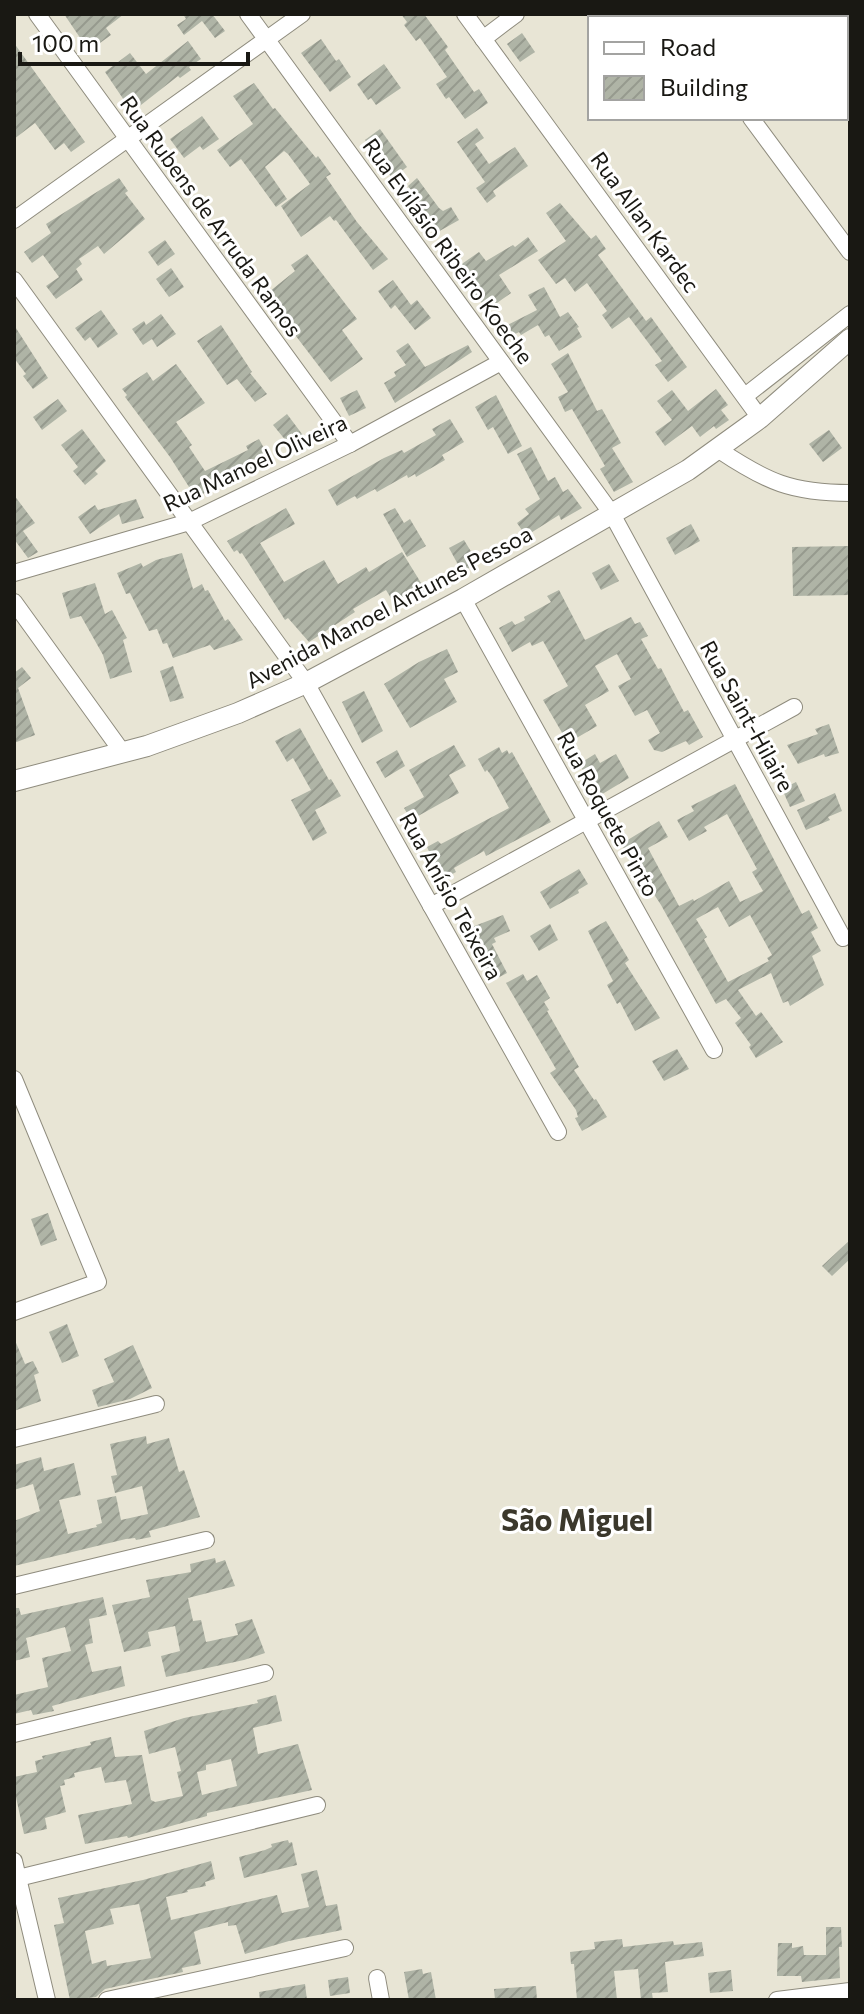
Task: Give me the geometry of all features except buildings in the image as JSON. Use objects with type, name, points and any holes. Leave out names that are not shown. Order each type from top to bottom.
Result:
[{"type":"main road","name":"Avenida Manoel Antunes Pessoa","points":[[14,781],[123,753],[238,713],[306,683],[463,599],[719,450],[850,339]]},
{"type":"street","name":"Rua Rubens de Arruda Ramos","points":[[37,14],[350,444]]},
{"type":"street","name":"Rua Evilásio Ribeiro Koeche","points":[[248,14],[612,514]]},
{"type":"street","points":[[14,220],[302,14]]},
{"type":"street","name":"Rua Allan Kardec","points":[[465,14],[760,418]]},
{"type":"street","points":[[483,39],[516,14]]},
{"type":"street","points":[[752,120],[850,252]]},
{"type":"street","name":"Rua Anísio Teixeira","points":[[14,280],[306,683],[558,1132]]},
{"type":"street","points":[[745,396],[850,314]]},
{"type":"street","name":"Rua Manoel Oliveira","points":[[14,573],[189,522],[350,444],[501,362]]},
{"type":"street","points":[[719,450],[758,476],[786,487],[823,493],[850,493]]},
{"type":"street","name":"Rua Saint-Hilaire","points":[[612,514],[843,938]]},
{"type":"street","name":"Rua Roquete Pinto","points":[[463,599],[714,1050]]},
{"type":"street","points":[[14,602],[123,753]]},
{"type":"street","points":[[431,906],[794,707]]},
{"type":"street","points":[[14,1079],[98,1282],[14,1312]]},
{"type":"street","points":[[14,1439],[156,1404]]},
{"type":"street","points":[[14,1586],[206,1540]]},
{"type":"street","points":[[14,1734],[265,1673]]},
{"type":"street","points":[[16,1879],[317,1805]]},
{"type":"street","points":[[14,1861],[47,2000]]},
{"type":"street","points":[[107,2000],[345,1948]]},
{"type":"street","points":[[377,1978],[381,2000]]},
{"type":"street","points":[[780,2000],[850,1991]]},
{"type":"district","name":"São Miguel","points":[[577,1521]]}]
